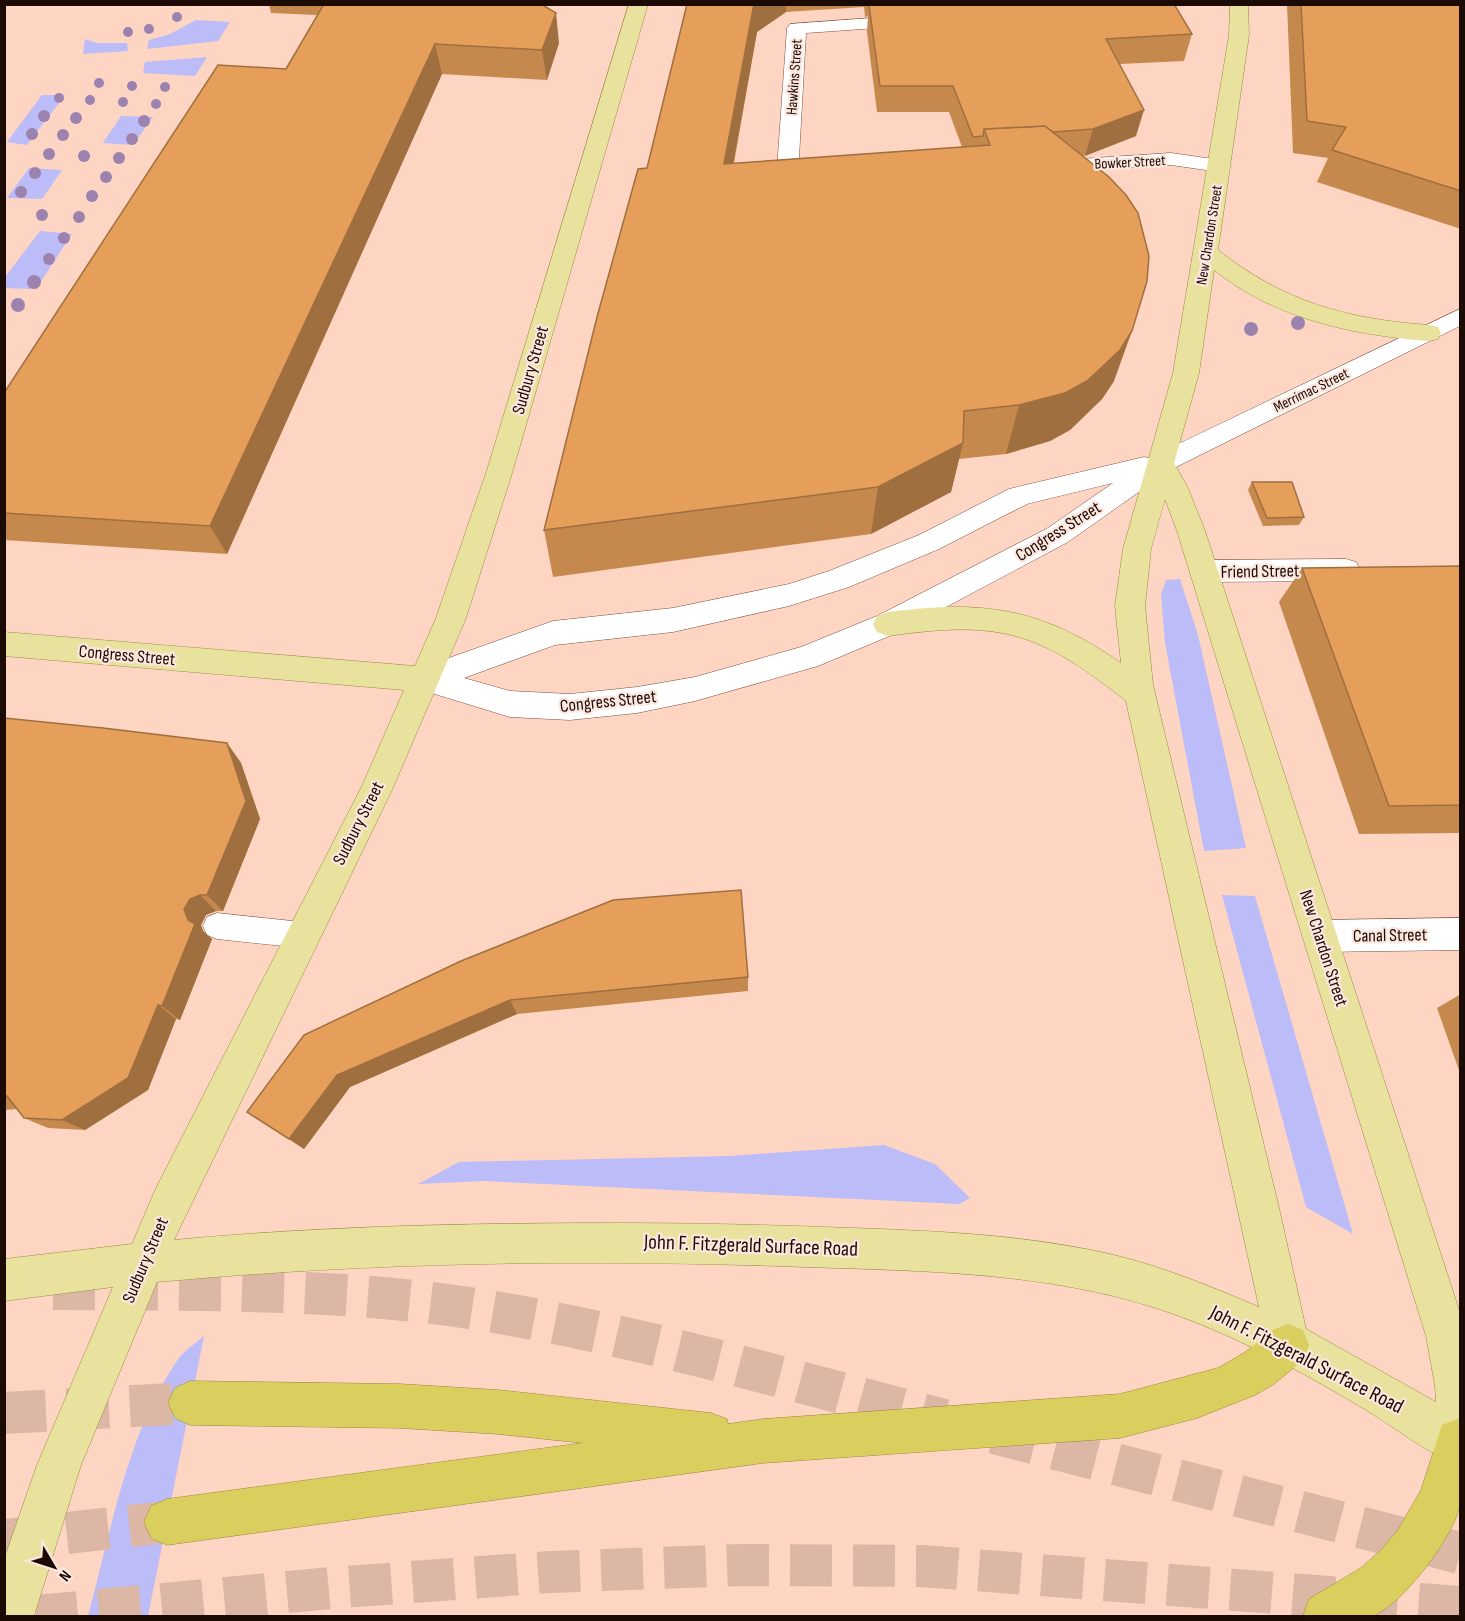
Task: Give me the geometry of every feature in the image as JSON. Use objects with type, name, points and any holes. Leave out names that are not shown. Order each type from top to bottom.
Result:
[{"type":"highway","points":[[166,1522],[763,1441],[1120,1416],[1238,1382],[1267,1364],[1288,1345]]},
{"type":"highway","points":[[190,1403],[326,1404],[476,1411],[763,1441]]},
{"type":"highway","points":[[1326,1617],[1372,1590],[1395,1571],[1414,1549],[1442,1496],[1459,1442]]},
{"type":"main road","name":"Sudbury Street","points":[[11,1617],[59,1465],[144,1262],[195,1149],[376,790],[451,618],[500,470],[639,4]]},
{"type":"main road","name":"New Chardon Street","points":[[1239,4],[1239,35],[1207,253],[1186,373],[1137,549],[1130,606],[1140,695],[1178,869],[1262,1218],[1288,1345]]},
{"type":"main road","name":"Hawkins Street","points":[[834,180],[787,183],[797,28],[927,20]]},
{"type":"main road","name":"Bowker Street","points":[[1032,168],[1171,159],[1220,166]]},
{"type":"main road","points":[[1207,253],[1246,283],[1280,302],[1312,315],[1370,328],[1429,333]]},
{"type":"main road","name":"Merrimac Street","points":[[1161,463],[1461,317]]},
{"type":"main road","points":[[426,679],[553,633],[673,620],[789,595],[839,579],[929,542],[1019,496],[1161,463]]},
{"type":"main road","name":"Congress Street","points":[[4,644],[426,679],[484,697],[525,706],[558,708],[596,705],[674,693],[725,681],[816,654],[888,624],[1058,535],[1161,463]]},
{"type":"main road","name":"New Chardon Street","points":[[1161,463],[1185,512],[1447,1336],[1458,1386],[1459,1442]]},
{"type":"main road","name":"Friend Street","points":[[1204,571],[1368,569]]},
{"type":"main road","points":[[888,624],[938,617],[967,616],[1020,624],[1058,637],[1077,647],[1101,663],[1140,695]]},
{"type":"main road","name":"Canal Street","points":[[1320,936],[1461,934]]},
{"type":"main road","name":"John F. Fitzgerald Surface Road","points":[[4,1280],[144,1262],[282,1251],[634,1242],[958,1253],[1077,1268],[1133,1281],[1200,1305],[1288,1345],[1358,1382],[1459,1442]]},
{"type":"lane","points":[[217,926],[302,935]]},
{"type":"shaded area","points":[[196,20],[230,22],[218,41],[147,49],[149,40],[170,34]]},
{"type":"shaded area","points":[[85,39],[97,43],[127,43],[128,51],[83,54]]},
{"type":"shaded area","points":[[207,57],[195,76],[143,73],[145,62]]},
{"type":"shaded area","points":[[42,95],[65,95],[27,145],[7,142]]},
{"type":"shaded area","points":[[121,116],[153,117],[133,145],[103,143]]},
{"type":"shaded area","points":[[29,168],[62,170],[42,199],[7,198]]},
{"type":"shaded area","points":[[40,231],[72,234],[36,289],[5,288],[5,277]]},
{"type":"shaded area","points":[[1180,579],[1198,635],[1246,848],[1204,851],[1165,643],[1161,595],[1166,580]]},
{"type":"shaded area","points":[[1222,895],[1255,896],[1353,1234],[1306,1207]]},
{"type":"shaded area","points":[[884,1145],[935,1164],[970,1198],[959,1204],[484,1181],[418,1184],[459,1162],[730,1156]]},
{"type":"shaded area","points":[[204,1336],[148,1616],[88,1616],[122,1484],[146,1419],[160,1388],[180,1357]]},
{"type":"building","points":[[324,4],[541,4],[556,13],[542,50],[435,44],[210,526],[4,513],[4,393],[218,65],[286,69]]},
{"type":"building","points":[[687,4],[754,4],[724,164],[990,145],[984,129],[1045,126],[1109,177],[1126,195],[1138,213],[1149,256],[1147,281],[1132,331],[1120,350],[1087,381],[1065,393],[1019,405],[964,411],[963,443],[878,487],[544,530],[597,317],[638,169],[647,168]]},
{"type":"building","points":[[1174,4],[1192,34],[1106,39],[1144,110],[1093,129],[1053,132],[1045,126],[984,129],[983,136],[973,137],[953,86],[880,86],[869,5]]},
{"type":"building","points":[[1301,4],[1461,4],[1461,191],[1332,150],[1346,127],[1307,121]]},
{"type":"building","points":[[1252,482],[1292,482],[1304,517],[1267,518]]},
{"type":"building","points":[[1461,566],[1461,805],[1389,806],[1302,568]]},
{"type":"building","points":[[4,718],[227,743],[246,801],[207,895],[190,899],[184,909],[188,920],[195,924],[162,1006],[158,1005],[128,1078],[62,1120],[24,1118],[7,1096],[4,1097]]},
{"type":"building","points":[[741,890],[748,977],[510,1000],[337,1075],[289,1139],[247,1112],[304,1035],[461,961],[613,900]]},
{"type":"tunnel","points":[[53,1289],[201,1290],[350,1295],[448,1305],[636,1340],[944,1420]]},
{"type":"tunnel","points":[[4,1413],[190,1403]]},
{"type":"tunnel","points":[[994,1433],[1460,1553]]},
{"type":"tunnel","points":[[4,1540],[167,1522]]},
{"type":"tunnel","points":[[36,1616],[331,1588],[550,1572],[741,1565],[921,1566],[1460,1607]]}]
